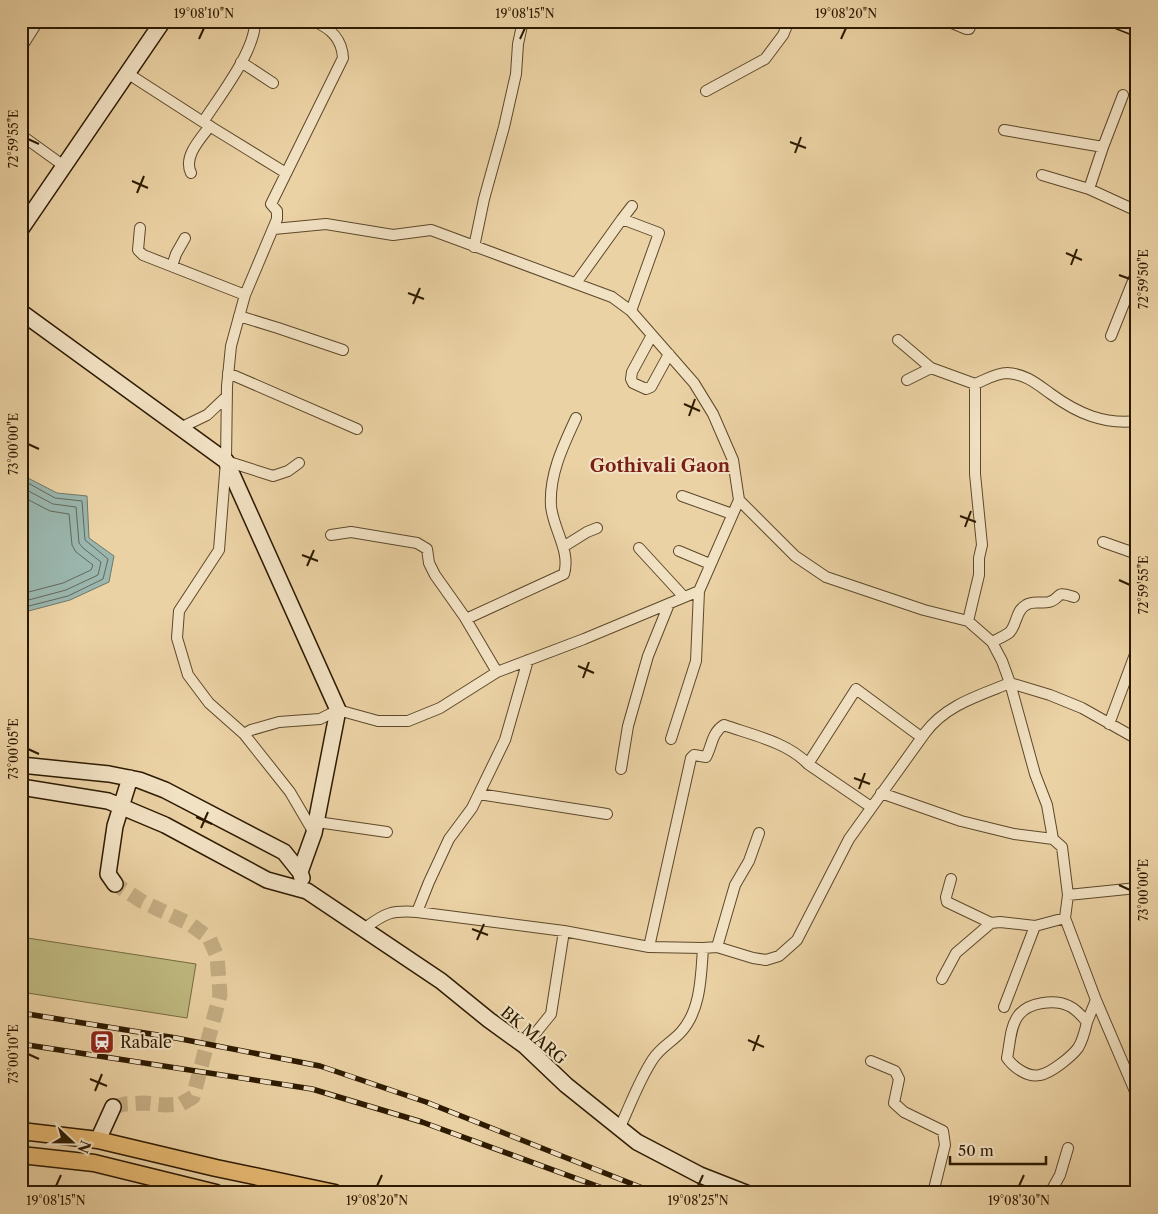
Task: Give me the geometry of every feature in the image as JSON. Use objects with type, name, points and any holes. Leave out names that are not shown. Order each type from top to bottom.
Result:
[{"type":"main road","points":[[21,1131],[98,1140],[216,1168],[335,1193]]},
{"type":"main road","points":[[21,1155],[94,1163],[216,1193]]},
{"type":"street","points":[[21,48],[38,21]]},
{"type":"street","points":[[21,228],[162,21]]},
{"type":"street","points":[[191,173],[189,160],[192,152],[254,36],[255,21]]},
{"type":"street","points":[[313,21],[338,37],[343,50],[343,58],[271,204],[277,210],[277,219],[245,295],[231,346],[227,396],[226,461],[219,550],[179,611],[177,638],[188,675],[209,703],[244,734],[316,827],[387,832]]},
{"type":"street","points":[[474,247],[484,199],[516,74],[518,44],[523,21]]},
{"type":"street","points":[[706,91],[765,59],[783,35],[789,21]]},
{"type":"street","points":[[947,21],[969,29],[973,21]]},
{"type":"street","points":[[1119,21],[1137,28]]},
{"type":"street","points":[[241,62],[273,83]]},
{"type":"street","points":[[128,73],[286,173]]},
{"type":"street","points":[[1089,190],[1123,95]]},
{"type":"street","points":[[1004,130],[1103,147]]},
{"type":"street","points":[[21,135],[64,166]]},
{"type":"street","points":[[1042,175],[1089,190],[1137,211]]},
{"type":"street","points":[[576,283],[632,206]]},
{"type":"street","points":[[622,219],[659,233],[631,311]]},
{"type":"street","points":[[274,229],[326,224],[393,235],[431,230],[528,265],[612,297],[631,311],[694,383],[713,414],[733,460],[739,500],[699,591],[696,661],[671,739]]},
{"type":"street","points":[[140,228],[138,250],[143,255],[245,295]]},
{"type":"street","points":[[172,266],[176,254],[186,238]]},
{"type":"street","points":[[1111,336],[1137,271]]},
{"type":"street","points":[[21,312],[226,461],[273,476],[288,471],[299,463]]},
{"type":"street","points":[[239,316],[342,350]]},
{"type":"street","points":[[652,335],[635,364],[631,379],[633,383],[646,389],[650,387],[669,354]]},
{"type":"street","points":[[898,340],[931,368],[975,384],[993,376],[1007,373],[1028,377],[1076,410],[1106,421],[1137,421]]},
{"type":"street","points":[[907,380],[931,368]]},
{"type":"street","points":[[228,374],[357,429]]},
{"type":"street","points":[[968,621],[979,575],[979,558],[982,545],[976,474],[975,384]]},
{"type":"street","points":[[180,428],[195,422],[207,414],[227,396]]},
{"type":"street","points":[[466,619],[564,574],[566,560],[551,506],[553,478],[560,452],[576,418]]},
{"type":"street","points":[[226,461],[338,710],[316,827],[300,872]]},
{"type":"street","points":[[682,496],[732,514]]},
{"type":"street","points":[[739,500],[795,556],[826,577],[924,610],[968,621],[992,642],[1010,683],[1035,774],[1047,805],[1053,839]]},
{"type":"street","points":[[563,547],[597,528]]},
{"type":"street","points":[[331,535],[352,532],[417,543],[427,549],[429,563],[435,575],[466,619],[497,672]]},
{"type":"street","points":[[1103,542],[1137,554]]},
{"type":"street","points":[[639,548],[684,597]]},
{"type":"street","points":[[680,551],[710,564]]},
{"type":"street","points":[[244,734],[251,730],[279,722],[320,719],[338,710],[378,721],[408,721],[440,708],[497,672],[584,640],[699,591]]},
{"type":"street","points":[[992,642],[1009,633],[1021,608],[1025,605],[1031,602],[1048,602],[1063,594],[1074,597]]},
{"type":"street","points":[[621,768],[631,717],[648,656],[669,604]]},
{"type":"street","points":[[1109,724],[1137,649]]},
{"type":"street","points":[[418,912],[429,882],[449,839],[472,808],[505,740],[528,660]]},
{"type":"street","points":[[365,928],[381,916],[399,911],[418,912],[564,931],[649,947],[703,948],[716,946],[753,958],[766,960],[779,956],[798,940],[849,839],[921,737],[933,722],[948,709],[1010,683],[1050,695],[1082,708],[1137,739]]},
{"type":"street","points":[[808,764],[856,690],[921,737]]},
{"type":"street","points":[[649,947],[692,756],[706,757],[719,728],[724,726],[788,748],[871,807]]},
{"type":"street","points":[[21,765],[109,774],[130,778],[165,790],[284,852],[300,872],[308,891]]},
{"type":"street","points":[[115,884],[108,874],[116,826],[130,778]]},
{"type":"street","name":"BK MARG","points":[[21,786],[108,800],[165,825],[267,880],[308,891],[441,981],[525,1046],[566,1085],[637,1142],[700,1175],[746,1193]]},
{"type":"street","points":[[881,793],[961,822],[1014,834],[1053,839],[1062,847],[1068,895],[1065,918],[1096,1000],[1137,1096]]},
{"type":"street","points":[[478,794],[607,814]]},
{"type":"street","points":[[716,946],[735,885],[749,861],[759,833]]},
{"type":"street","points":[[951,879],[946,897],[947,902],[991,923],[1000,922],[1035,926],[1065,918]]},
{"type":"street","points":[[1068,895],[1137,888]]},
{"type":"street","points":[[942,979],[956,953],[991,923]]},
{"type":"street","points":[[1004,1007],[1035,926]]},
{"type":"street","points":[[525,1046],[550,1014],[564,931]]},
{"type":"street","points":[[619,1128],[651,1061],[659,1050],[679,1034],[691,1016],[700,985],[703,948]]},
{"type":"street","points":[[1087,1022],[1071,1006],[1062,1003],[1036,1004],[1025,1008],[1014,1023],[1007,1058],[1016,1068],[1034,1076],[1042,1075],[1070,1057],[1082,1040],[1096,1000]]},
{"type":"street","points":[[871,1060],[895,1071],[898,1079],[894,1103],[904,1112],[943,1131],[945,1145],[933,1193]]},
{"type":"street","points":[[98,1140],[113,1107]]},
{"type":"street","points":[[1050,1193],[1060,1175],[1068,1148]]},
{"type":"shaded area","points":[[21,937],[196,964],[187,1018],[21,992]]},
{"type":"water","points":[[21,471],[26,477],[57,493],[87,496],[89,538],[114,556],[109,582],[70,600],[21,613]]},
{"type":"tunnel","points":[[113,1107],[144,1103],[181,1104],[193,1097],[220,995],[217,956],[209,938],[190,924],[143,902],[115,884]]},
{"type":"railway","points":[[21,1013],[176,1038],[320,1066],[426,1102],[655,1193]]},
{"type":"railway","points":[[21,1044],[312,1089],[422,1122],[616,1193]]},
{"type":"place","name":"Rabale","points":[[102,1042]]},
{"type":"district","name":"Gothivali Gaon","points":[[660,466]]}]
